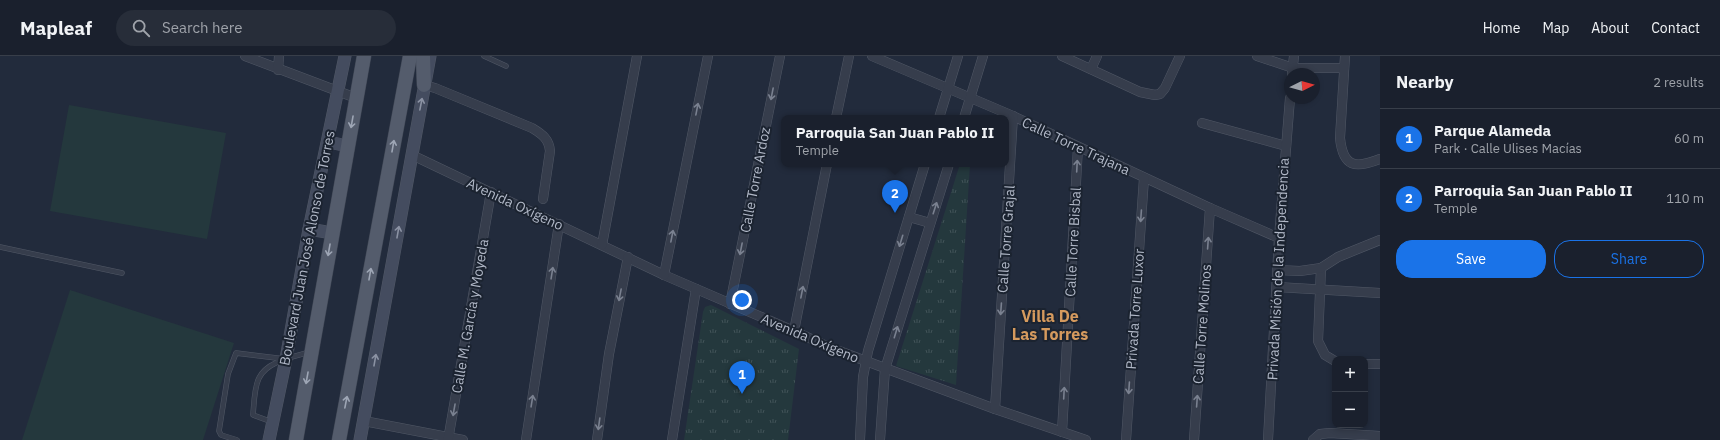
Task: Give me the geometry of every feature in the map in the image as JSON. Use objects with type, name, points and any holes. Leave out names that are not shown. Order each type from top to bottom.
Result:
[{"type":"main road","name":"Boulevard Juan José Alonso de Torres","points":[[296,440],[364,56]]},
{"type":"main road","points":[[339,440],[410,56]]},
{"type":"main road","points":[[423,56],[424,85]]},
{"type":"street","points":[[245,56],[278,70],[356,98]]},
{"type":"street","points":[[278,70],[279,56]]},
{"type":"street","name":"Boulevard Juan José Alonso de Torres","points":[[269,440],[286,359],[309,229],[345,56]]},
{"type":"street","points":[[360,440],[430,56]]},
{"type":"street","points":[[602,245],[637,56]]},
{"type":"street","points":[[664,275],[708,56]]},
{"type":"street","name":"Calle Torre Ardoz","points":[[730,304],[780,56]]},
{"type":"street","points":[[837,115],[849,56]]},
{"type":"street","name":"Calle Torre Trajana","points":[[872,56],[1013,116],[1144,178],[1279,238]]},
{"type":"street","points":[[940,115],[958,56]]},
{"type":"street","points":[[965,115],[983,56]]},
{"type":"street","points":[[1062,56],[1140,92],[1155,95],[1160,94],[1165,88],[1180,56]]},
{"type":"street","points":[[1091,69],[1097,56]]},
{"type":"street","points":[[1257,56],[1286,68]]},
{"type":"street","points":[[1293,68],[1294,56]]},
{"type":"street","points":[[1345,56],[1340,138],[1341,151],[1344,158],[1348,162],[1355,164],[1370,163],[1380,159]]},
{"type":"street","points":[[1320,69],[1344,68]]},
{"type":"street","points":[[424,85],[435,88],[532,128],[546,138],[550,144],[550,151],[543,199]]},
{"type":"street","name":"Privada Misión de la Independencia","points":[[1268,440],[1279,238],[1290,104]]},
{"type":"street","name":"Calle Torre Grajal","points":[[995,409],[1013,116]]},
{"type":"street","points":[[1202,123],[1286,146]]},
{"type":"street","points":[[328,142],[348,146]]},
{"type":"street","name":"Calle Torre Bisbal","points":[[1062,432],[1078,147]]},
{"type":"street","name":"Avenida Oxígeno","points":[[412,155],[560,224],[664,275],[866,362],[1086,440]]},
{"type":"street","points":[[794,331],[826,167]]},
{"type":"street","points":[[860,440],[863,377],[866,362],[924,167]]},
{"type":"street","points":[[880,440],[885,369],[948,167]]},
{"type":"street","name":"Privada Torre Luxor","points":[[1126,440],[1144,178]]},
{"type":"street","name":"Calle M. García y Moyeda","points":[[449,439],[491,192]]},
{"type":"street","name":"Calle Torre Molinos","points":[[1194,440],[1210,208]]},
{"type":"street","points":[[909,217],[930,223]]},
{"type":"street","points":[[526,440],[560,224]]},
{"type":"street","points":[[309,229],[332,232]]},
{"type":"street","points":[[1278,270],[1300,271],[1321,268],[1338,256],[1380,240]]},
{"type":"street","points":[[597,440],[609,354],[628,257]]},
{"type":"street","points":[[1321,268],[1318,341],[1325,355],[1332,358]]},
{"type":"street","points":[[1277,287],[1380,293]]},
{"type":"street","points":[[672,440],[696,289]]},
{"type":"street","points":[[1368,364],[1380,364]]},
{"type":"street","points":[[364,421],[449,439],[463,440]]},
{"type":"street","points":[[1313,440],[1320,434],[1330,433],[1368,438],[1380,436]]},
{"type":"lane","points":[[484,56],[506,66]]},
{"type":"lane","points":[[0,247],[122,273]]},
{"type":"lane","points":[[272,422],[253,415],[258,379],[264,370],[286,359],[312,351]]},
{"type":"lane","points":[[237,440],[221,435],[220,431],[228,374],[236,353],[286,359]]},
{"type":"green space","points":[[69,105],[226,133],[207,239],[50,211]]},
{"type":"green space","points":[[959,167],[970,167],[956,385],[896,366]]},
{"type":"green space","points":[[70,290],[234,343],[203,440],[22,440]]},
{"type":"green space","points":[[711,305],[799,349],[788,440],[684,440],[703,312],[705,307]]},
{"type":"place","name":"Parroquia San Juan Pablo II","points":[[895,213]]},
{"type":"place","name":"Parque Alameda","points":[[742,394]]},
{"type":"district","name":"Villa De Las Torres","points":[[1050,325]]}]
